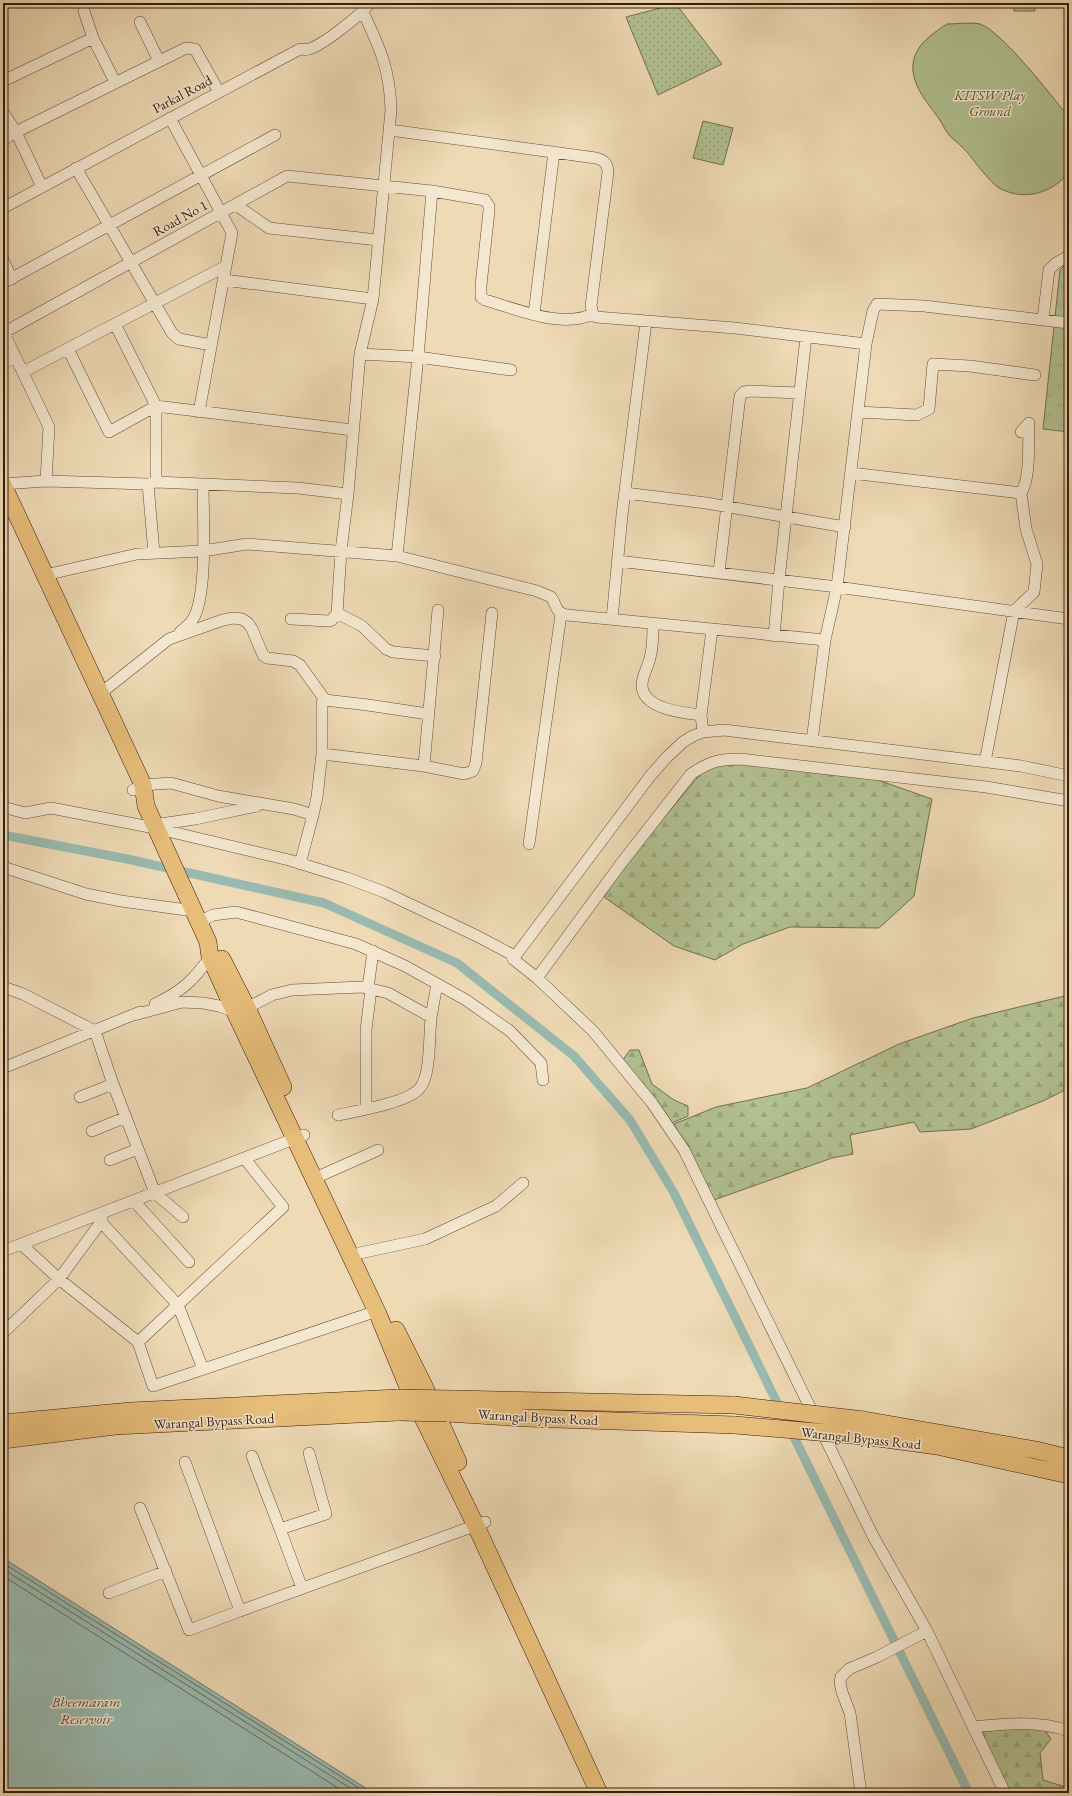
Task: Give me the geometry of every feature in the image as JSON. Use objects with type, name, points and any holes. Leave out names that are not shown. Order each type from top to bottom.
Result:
[{"type":"highway","points":[[3,485],[101,694],[138,788]]},
{"type":"highway","points":[[3,511],[138,788],[155,829],[194,910],[209,950],[218,952],[228,968],[241,1010],[377,1311],[408,1387],[481,1524],[610,1793]]},
{"type":"highway","points":[[299,1137],[322,1175],[424,1386],[481,1524],[599,1793]]},
{"type":"highway","name":"Warangal Bypass Road","points":[[3,1440],[115,1426],[398,1405]]},
{"type":"highway","name":"Warangal Bypass Road","points":[[3,1423],[131,1411],[398,1405],[734,1405],[864,1428],[937,1446],[1069,1475]]},
{"type":"highway","name":"Warangal Bypass Road","points":[[451,1406],[526,1418],[864,1428]]},
{"type":"highway","points":[[864,1428],[1036,1450],[1069,1458]]},
{"type":"street","name":"Parkal Road","points":[[3,208],[300,49],[309,49],[333,35],[367,7]]},
{"type":"street","points":[[291,619],[328,621],[332,620],[337,613],[341,551],[348,494],[360,354],[373,299],[390,130],[391,90],[388,71],[376,39],[367,7]]},
{"type":"street","points":[[84,11],[93,38],[115,82]]},
{"type":"street","points":[[140,22],[159,61]]},
{"type":"street","points":[[3,81],[93,38]]},
{"type":"street","points":[[3,140],[115,82],[186,48],[195,49],[219,92]]},
{"type":"street","points":[[3,114],[16,132],[42,187]]},
{"type":"street","points":[[170,118],[232,233],[199,412]]},
{"type":"street","points":[[390,130],[601,159],[608,167],[591,306],[593,314],[601,318],[735,328],[866,344]]},
{"type":"street","points":[[3,260],[8,281],[275,135]]},
{"type":"street","points":[[554,152],[534,314],[563,320],[582,319],[593,314]]},
{"type":"street","points":[[76,168],[172,334],[179,339],[211,345]]},
{"type":"street","name":"Road No 1","points":[[3,332],[287,176],[432,191],[481,199],[488,203],[489,211],[480,292],[481,297],[485,300],[534,314]]},
{"type":"street","points":[[397,556],[418,357],[432,191]]},
{"type":"street","points":[[236,205],[269,228],[378,240]]},
{"type":"street","points":[[1043,319],[1049,270],[1056,263],[1069,256]]},
{"type":"street","points":[[23,372],[226,266]]},
{"type":"street","points":[[224,280],[373,299]]},
{"type":"street","points":[[812,741],[825,640],[837,587],[866,344],[873,311],[877,304],[924,306],[1069,323]]},
{"type":"street","points":[[612,619],[625,493],[646,322]]},
{"type":"street","points":[[115,324],[156,406],[152,483],[154,553]]},
{"type":"street","points":[[3,332],[49,427],[46,481]]},
{"type":"street","points":[[774,636],[806,337]]},
{"type":"street","points":[[68,349],[109,432],[156,406],[353,430]]},
{"type":"street","points":[[360,354],[418,357],[511,370]]},
{"type":"street","points":[[3,363],[15,357]]},
{"type":"street","points":[[858,412],[917,415],[928,409],[933,364],[970,366],[1035,375]]},
{"type":"street","points":[[719,572],[740,396],[744,392],[751,391],[799,393]]},
{"type":"street","points":[[985,762],[1014,611],[1034,592],[1037,564],[1026,529],[1021,493],[1025,488],[1027,477],[1029,423],[1021,432]]},
{"type":"street","points":[[851,473],[1021,493]]},
{"type":"street","points":[[3,485],[46,481],[203,484],[298,488],[348,494]]},
{"type":"street","points":[[101,694],[162,644],[187,626],[197,610],[201,592],[204,551],[203,484]]},
{"type":"street","points":[[625,493],[726,506],[786,518],[845,527]]},
{"type":"street","points":[[45,575],[136,554],[204,551],[247,544],[341,551],[397,556],[547,594],[554,600],[557,611],[562,614],[825,640]]},
{"type":"street","points":[[618,561],[837,587],[1069,619]]},
{"type":"street","points":[[424,766],[438,610]]},
{"type":"street","points":[[337,613],[362,626],[386,649],[393,652],[435,656]]},
{"type":"street","points":[[322,754],[424,766],[464,774],[470,773],[475,768],[492,613]]},
{"type":"street","points":[[529,844],[562,614]]},
{"type":"street","points":[[176,635],[223,620],[233,618],[242,619],[248,622],[263,655],[272,660],[293,661],[300,665],[325,700],[428,714]]},
{"type":"street","points":[[653,624],[650,657],[642,684],[645,694],[650,700],[664,709],[678,713],[701,715]]},
{"type":"street","points":[[703,732],[701,715],[712,630]]},
{"type":"street","points":[[300,864],[317,797],[322,754],[321,715],[322,703],[325,700]]},
{"type":"street","points":[[513,958],[651,775],[683,742],[703,732],[724,730],[1021,766],[1069,776]]},
{"type":"street","points":[[537,978],[620,865],[687,779],[691,774],[707,763],[723,759],[740,759],[986,787],[1069,801]]},
{"type":"street","points":[[138,788],[171,783],[218,796],[294,809],[313,815]]},
{"type":"street","points":[[155,829],[263,804]]},
{"type":"street","points":[[3,808],[25,813],[51,808],[155,829],[300,864],[384,892],[477,936],[510,954],[593,1031],[652,1103],[684,1150],[873,1536],[927,1631],[1005,1793]]},
{"type":"street","points":[[3,867],[86,894],[121,901],[194,910],[213,915],[236,912],[356,944],[405,966],[466,1000],[510,1031],[541,1063],[543,1080]]},
{"type":"street","points":[[3,1068],[134,1015],[178,993],[199,974],[209,950]]},
{"type":"street","points":[[366,1109],[366,1030],[373,951]]},
{"type":"street","points":[[338,1115],[366,1109],[409,1096],[420,1089],[424,1082],[427,1067],[431,1017],[437,984]]},
{"type":"street","points":[[3,987],[23,994],[95,1031],[113,1084],[155,1193],[183,1217]]},
{"type":"street","points":[[134,1015],[182,1002],[203,1003],[241,1010],[272,995],[292,990],[362,987],[388,994],[431,1017]]},
{"type":"street","points":[[80,1097],[113,1084]]},
{"type":"street","points":[[92,1131],[126,1117]]},
{"type":"street","points":[[3,1251],[102,1217],[134,1201],[299,1137]]},
{"type":"street","points":[[110,1160],[138,1150]]},
{"type":"street","points":[[322,1175],[378,1150]]},
{"type":"street","points":[[138,1342],[282,1207],[245,1159]]},
{"type":"street","points":[[360,1254],[425,1239],[496,1206],[523,1184]]},
{"type":"street","points":[[134,1201],[189,1262]]},
{"type":"street","points":[[102,1217],[178,1305],[203,1369]]},
{"type":"street","points":[[3,1333],[59,1279],[102,1217]]},
{"type":"street","points":[[21,1244],[59,1279],[138,1342],[153,1386],[377,1311]]},
{"type":"street","points":[[280,1530],[326,1514],[309,1453]]},
{"type":"street","points":[[252,1456],[302,1588]]},
{"type":"street","points":[[185,1462],[240,1611]]},
{"type":"street","points":[[140,1508],[189,1630],[481,1524]]},
{"type":"street","points":[[109,1593],[166,1571]]},
{"type":"street","points":[[861,1793],[850,1713],[840,1682],[841,1677],[849,1670],[927,1631]]},
{"type":"street","points":[[973,1727],[1014,1723],[1052,1726],[1069,1731]]},
{"type":"green space","points":[[1014,3],[1034,3],[1035,11],[1014,11]]},
{"type":"green space","points":[[676,4],[722,64],[658,95],[626,17]]},
{"type":"green space","name":"KITSW Play Ground","points":[[977,23],[989,29],[1013,51],[1069,117],[1069,172],[1055,185],[1047,190],[1029,194],[1010,193],[1001,189],[993,183],[966,151],[948,134],[916,84],[913,71],[913,63],[918,49],[928,38],[947,24]]},
{"type":"green space","points":[[703,121],[733,128],[723,165],[693,158]]},
{"type":"green space","points":[[1069,260],[1069,432],[1043,429],[1060,270]]},
{"type":"green space","points":[[712,760],[852,771],[932,799],[914,896],[879,928],[790,927],[743,944],[715,960],[674,946],[604,897],[628,861]]},
{"type":"green space","points":[[1069,995],[1069,1088],[1043,1101],[971,1129],[920,1132],[914,1122],[850,1135],[853,1154],[832,1158],[711,1201],[674,1124],[716,1107],[807,1088],[899,1044],[973,1018]]},
{"type":"green space","points":[[630,1050],[639,1050],[652,1084],[674,1100],[688,1106],[688,1116],[672,1123],[622,1061]]},
{"type":"green space","points":[[1020,1718],[1040,1723],[1051,1739],[1040,1753],[1043,1780],[1069,1788],[1066,1793],[1009,1793],[979,1728],[989,1724]]},
{"type":"water","name":"Bheemaram Reservoir","points":[[3,1558],[372,1792],[373,1793],[3,1793]]},
{"type":"waterway","points":[[3,835],[127,859],[324,903],[457,963],[574,1056],[630,1120],[674,1193],[969,1793]]}]
